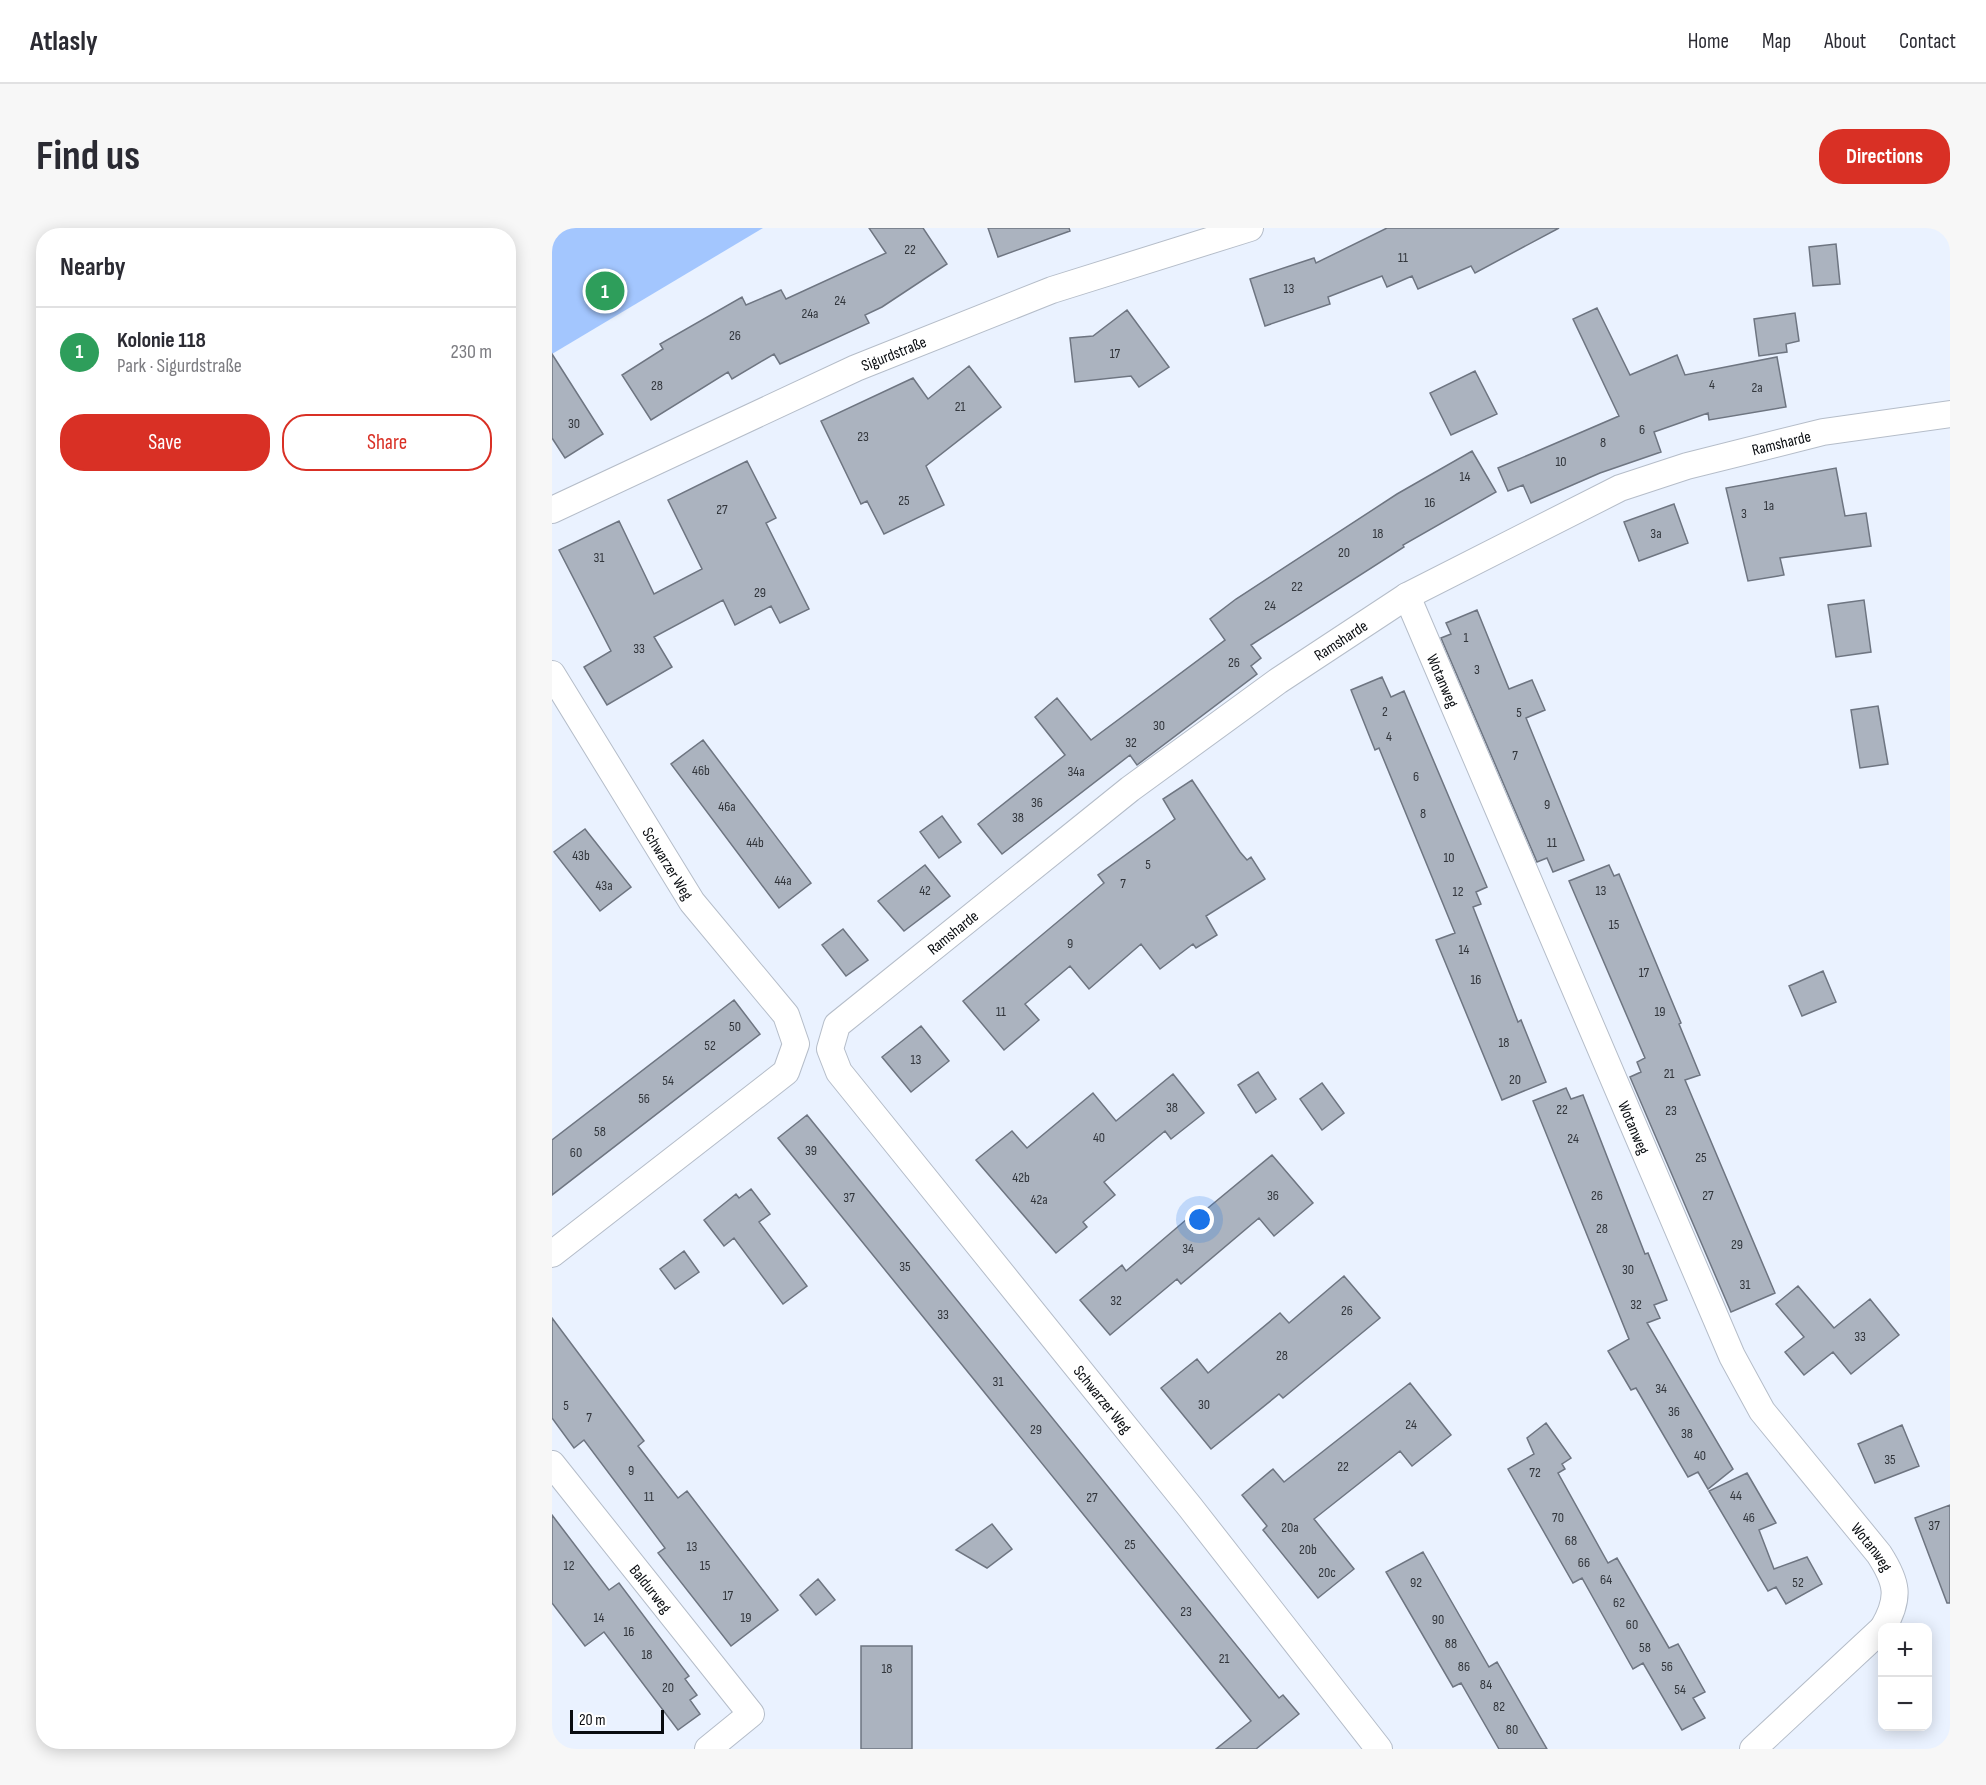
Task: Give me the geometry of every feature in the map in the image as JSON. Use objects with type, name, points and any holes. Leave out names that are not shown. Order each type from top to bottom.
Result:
[{"type":"street","name":"Sigurdstraße","points":[[552,510],[856,368],[1052,290],[1250,228]]},
{"type":"street","name":"Ramsharde","points":[[830,1049],[837,1025],[1130,789],[1278,681],[1407,596],[1620,488],[1687,465],[1823,432],[1950,414]]},
{"type":"street","name":"Wotanweg","points":[[1407,596],[1732,1356],[1762,1411],[1879,1554],[1892,1574],[1896,1594],[1892,1613],[1886,1623]]},
{"type":"street","name":"Schwarzer Weg","points":[[552,674],[692,902],[786,1015],[796,1044],[786,1072],[552,1254]]},
{"type":"street","name":"Schwarzer Weg","points":[[830,1049],[839,1072],[1175,1489],[1379,1749]]},
{"type":"street","name":"Baldurweg","points":[[552,1464],[750,1714],[708,1749]]},
{"type":"street","name":"Wotanweg","points":[[1753,1749],[1878,1633]]},
{"type":"shaded area","points":[[552,228],[763,228],[552,354]]},
{"type":"building","points":[[869,228],[923,228],[947,264],[882,307],[865,315],[869,323],[780,364],[774,354],[732,379],[728,372],[651,420],[622,375],[663,349],[660,344],[742,297],[746,305],[781,290],[786,299],[886,253]]},
{"type":"building","points":[[988,228],[1069,228],[1070,231],[998,257]]},
{"type":"building","points":[[1387,228],[1559,228],[1475,273],[1471,266],[1418,289],[1412,276],[1387,287],[1382,276],[1328,297],[1330,304],[1265,326],[1250,279],[1314,258],[1316,263]]},
{"type":"building","points":[[1836,244],[1840,284],[1813,286],[1809,247]]},
{"type":"building","points":[[1597,308],[1630,375],[1677,355],[1685,375],[1777,357],[1786,407],[1709,420],[1708,413],[1654,432],[1661,452],[1600,473],[1531,503],[1523,485],[1508,491],[1498,468],[1619,416],[1573,319]]},
{"type":"building","points":[[1127,310],[1169,367],[1139,387],[1131,376],[1075,382],[1070,338],[1093,336]]},
{"type":"building","points":[[1795,313],[1799,341],[1786,344],[1787,352],[1759,356],[1754,319]]},
{"type":"building","points":[[552,354],[603,434],[565,458],[552,438]]},
{"type":"building","points":[[969,366],[1001,407],[926,466],[944,505],[884,534],[867,501],[861,504],[821,421],[913,378],[928,399]]},
{"type":"building","points":[[1475,371],[1497,414],[1451,435],[1430,393]]},
{"type":"building","points":[[1472,451],[1496,492],[1403,545],[1404,547],[1251,645],[1261,658],[1251,666],[1257,674],[1137,765],[1130,755],[1002,854],[978,824],[1065,755],[1035,717],[1057,698],[1091,740],[1225,640],[1210,619],[1236,599],[1397,494]]},
{"type":"building","points":[[747,461],[776,518],[766,523],[809,609],[780,623],[771,606],[735,625],[723,600],[654,637],[672,667],[607,705],[584,667],[611,651],[559,550],[619,521],[654,594],[702,569],[668,500]]},
{"type":"building","points":[[1836,468],[1845,516],[1866,513],[1871,546],[1780,558],[1784,575],[1748,581],[1726,488]]},
{"type":"building","points":[[1674,504],[1688,543],[1639,561],[1624,522]]},
{"type":"building","points":[[1864,600],[1871,652],[1836,657],[1828,605]]},
{"type":"building","points":[[1477,610],[1509,689],[1532,680],[1545,710],[1526,718],[1584,860],[1553,872],[1547,858],[1537,862],[1441,638],[1451,634],[1446,623]]},
{"type":"building","points":[[1382,677],[1391,697],[1404,691],[1487,887],[1476,892],[1481,904],[1473,907],[1518,1022],[1521,1020],[1546,1082],[1502,1100],[1436,940],[1455,933],[1379,748],[1375,750],[1351,690]]},
{"type":"building","points":[[1878,706],[1888,764],[1860,768],[1851,710]]},
{"type":"building","points":[[703,740],[811,883],[779,908],[671,764]]},
{"type":"building","points":[[1192,780],[1240,852],[1247,860],[1251,857],[1265,879],[1206,916],[1217,935],[1196,948],[1193,944],[1160,969],[1141,944],[1089,989],[1070,966],[1025,1004],[1039,1020],[1004,1050],[963,1001],[1104,883],[1098,875],[1175,819],[1163,799]]},
{"type":"building","points":[[942,816],[961,842],[939,858],[920,832]]},
{"type":"building","points":[[585,829],[631,887],[600,911],[554,852]]},
{"type":"building","points":[[925,865],[950,896],[904,931],[878,901]]},
{"type":"building","points":[[1609,865],[1614,876],[1619,874],[1681,1023],[1679,1024],[1700,1075],[1685,1080],[1775,1293],[1731,1312],[1630,1077],[1641,1072],[1637,1062],[1645,1058],[1569,881]]},
{"type":"building","points":[[843,929],[868,960],[846,976],[822,945]]},
{"type":"building","points":[[1823,971],[1836,1002],[1802,1016],[1789,986]]},
{"type":"building","points":[[734,1000],[760,1034],[552,1195],[552,1140]]},
{"type":"building","points":[[921,1026],[949,1061],[911,1092],[882,1057]]},
{"type":"building","points":[[1258,1072],[1276,1099],[1256,1113],[1238,1085]]},
{"type":"building","points":[[1173,1074],[1204,1113],[1171,1139],[1165,1131],[1104,1182],[1115,1195],[1083,1222],[1087,1227],[1056,1253],[976,1160],[1012,1131],[1027,1148],[1093,1093],[1116,1121]]},
{"type":"building","points":[[1322,1083],[1344,1113],[1322,1130],[1300,1099]]},
{"type":"building","points":[[1566,1088],[1571,1099],[1583,1095],[1645,1254],[1648,1253],[1667,1300],[1654,1305],[1660,1318],[1647,1323],[1733,1469],[1708,1489],[1698,1472],[1688,1477],[1636,1388],[1631,1390],[1608,1351],[1629,1339],[1533,1101]]},
{"type":"building","points":[[807,1115],[1279,1698],[1283,1695],[1299,1714],[1256,1749],[1216,1749],[1251,1721],[778,1138]]},
{"type":"building","points":[[1272,1155],[1313,1203],[1274,1236],[1259,1218],[1181,1284],[1177,1279],[1110,1335],[1080,1300],[1122,1265],[1126,1271],[1194,1213],[1197,1217]]},
{"type":"building","points":[[751,1189],[770,1214],[759,1222],[807,1286],[783,1304],[734,1238],[724,1246],[704,1220],[736,1194],[739,1198]]},
{"type":"building","points":[[684,1251],[699,1272],[675,1289],[660,1269]]},
{"type":"building","points":[[1344,1276],[1380,1318],[1283,1398],[1279,1394],[1211,1449],[1161,1388],[1197,1359],[1208,1373],[1280,1313],[1289,1323]]},
{"type":"building","points":[[1798,1286],[1834,1328],[1870,1299],[1899,1335],[1851,1374],[1833,1352],[1804,1375],[1785,1352],[1804,1337],[1776,1304]]},
{"type":"building","points":[[552,1318],[644,1441],[638,1446],[678,1498],[687,1491],[778,1610],[731,1646],[658,1553],[665,1548],[584,1440],[574,1448],[552,1418]]},
{"type":"building","points":[[1410,1383],[1451,1435],[1412,1466],[1400,1451],[1314,1519],[1354,1569],[1318,1598],[1263,1530],[1267,1526],[1242,1495],[1273,1469],[1284,1482]]},
{"type":"building","points":[[1546,1423],[1571,1458],[1562,1464],[1565,1469],[1558,1473],[1608,1563],[1617,1558],[1669,1648],[1678,1644],[1705,1692],[1693,1698],[1705,1718],[1682,1730],[1643,1663],[1633,1669],[1582,1578],[1573,1583],[1508,1469],[1534,1454],[1527,1438]]},
{"type":"building","points":[[1902,1425],[1919,1466],[1875,1483],[1858,1444]]},
{"type":"building","points":[[1747,1473],[1776,1523],[1759,1530],[1774,1569],[1807,1557],[1822,1584],[1786,1604],[1776,1587],[1768,1591],[1709,1491]]},
{"type":"building","points":[[1950,1505],[1950,1603],[1947,1603],[1915,1518]]},
{"type":"building","points":[[552,1515],[609,1590],[619,1583],[689,1676],[685,1679],[697,1695],[690,1700],[700,1714],[678,1730],[604,1632],[585,1646],[552,1603]]},
{"type":"building","points":[[992,1524],[1012,1549],[987,1568],[956,1550]]},
{"type":"building","points":[[1423,1552],[1489,1667],[1497,1662],[1547,1749],[1499,1749],[1461,1683],[1453,1687],[1386,1572]]},
{"type":"building","points":[[818,1579],[835,1600],[816,1615],[800,1595]]},
{"type":"building","points":[[861,1646],[912,1646],[912,1749],[861,1749]]},
{"type":"place","name":"Kolonie 118","points":[[605,291]]}]
